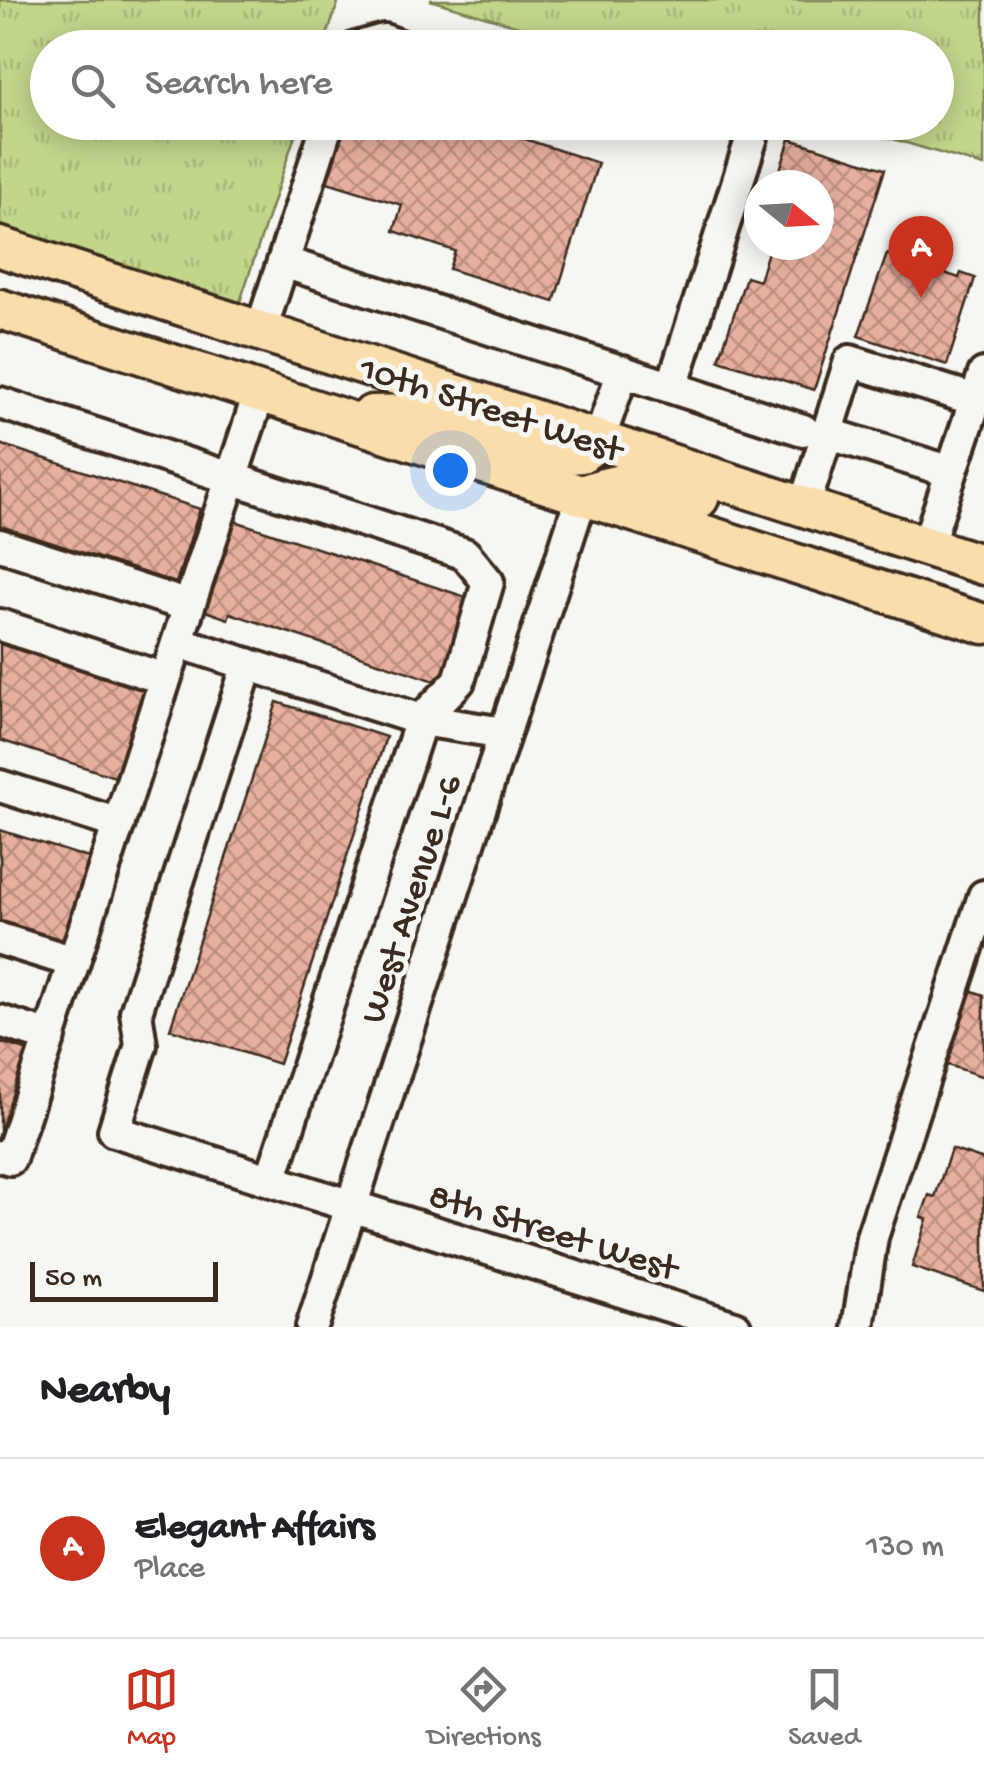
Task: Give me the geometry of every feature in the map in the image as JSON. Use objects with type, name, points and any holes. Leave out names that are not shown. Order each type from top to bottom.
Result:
[{"type":"main road","name":"10th Street West","points":[[0,247],[984,565]]},
{"type":"main road","name":"10th Street West","points":[[0,309],[984,624]]},
{"type":"main road","points":[[336,416],[414,414],[560,455],[580,454],[599,440]]},
{"type":"main road","points":[[582,495],[619,481],[641,482],[840,542],[876,547],[918,543]]},
{"type":"street","points":[[260,332],[322,140]]},
{"type":"street","points":[[672,387],[751,140]]},
{"type":"street","points":[[283,262],[952,472]]},
{"type":"street","points":[[804,506],[815,431],[850,361],[980,387],[952,472],[918,543]]},
{"type":"street","points":[[599,440],[623,371]]},
{"type":"street","points":[[0,1156],[10,1159],[260,391]]},
{"type":"street","points":[[0,403],[465,554],[482,572],[488,594],[458,681],[421,720],[271,1180]]},
{"type":"street","name":"West Avenue L-6","points":[[312,1327],[582,495]]},
{"type":"street","points":[[0,545],[189,606]]},
{"type":"street","points":[[0,624],[166,679]]},
{"type":"street","points":[[178,642],[421,720],[504,734]]},
{"type":"street","name":"8th Street West","points":[[248,664],[136,1012],[141,1045],[114,1131],[736,1327]]},
{"type":"street","points":[[0,786],[119,824]]},
{"type":"street","points":[[858,1327],[872,1237],[984,896]]},
{"type":"street","points":[[0,939],[74,962]]},
{"type":"street","points":[[0,1021],[50,1037]]},
{"type":"green space","points":[[0,0],[339,0],[329,30],[30,30],[30,140],[293,140],[240,302],[0,225]]},
{"type":"green space","points":[[430,0],[984,0],[984,166],[896,140],[954,140],[954,30],[531,30]]},
{"type":"building","points":[[337,140],[528,140],[598,163],[554,302],[449,269],[455,251],[394,231],[402,205],[324,181]]},
{"type":"building","points":[[790,140],[885,169],[814,390],[719,360],[746,277],[759,281],[765,260],[834,260],[834,170],[780,170]]},
{"type":"building","points":[[887,254],[959,278],[961,273],[975,278],[947,365],[858,336]]},
{"type":"building","points":[[0,444],[200,509],[176,583],[0,526]]},
{"type":"building","points":[[235,521],[469,598],[441,683],[230,613],[228,619],[205,611]]},
{"type":"building","points":[[0,644],[146,691],[118,778],[0,740]]},
{"type":"building","points":[[277,702],[386,737],[279,1064],[170,1029]]},
{"type":"building","points":[[0,830],[92,859],[64,947],[0,926]]},
{"type":"building","points":[[970,990],[984,995],[984,1077],[945,1064]]},
{"type":"building","points":[[0,1042],[29,1051],[1,1138],[0,1138]]},
{"type":"building","points":[[951,1149],[984,1160],[984,1291],[912,1267],[927,1219],[921,1217],[929,1195],[935,1197]]},
{"type":"place","name":"Elegant Affairs","points":[[921,298]]}]
